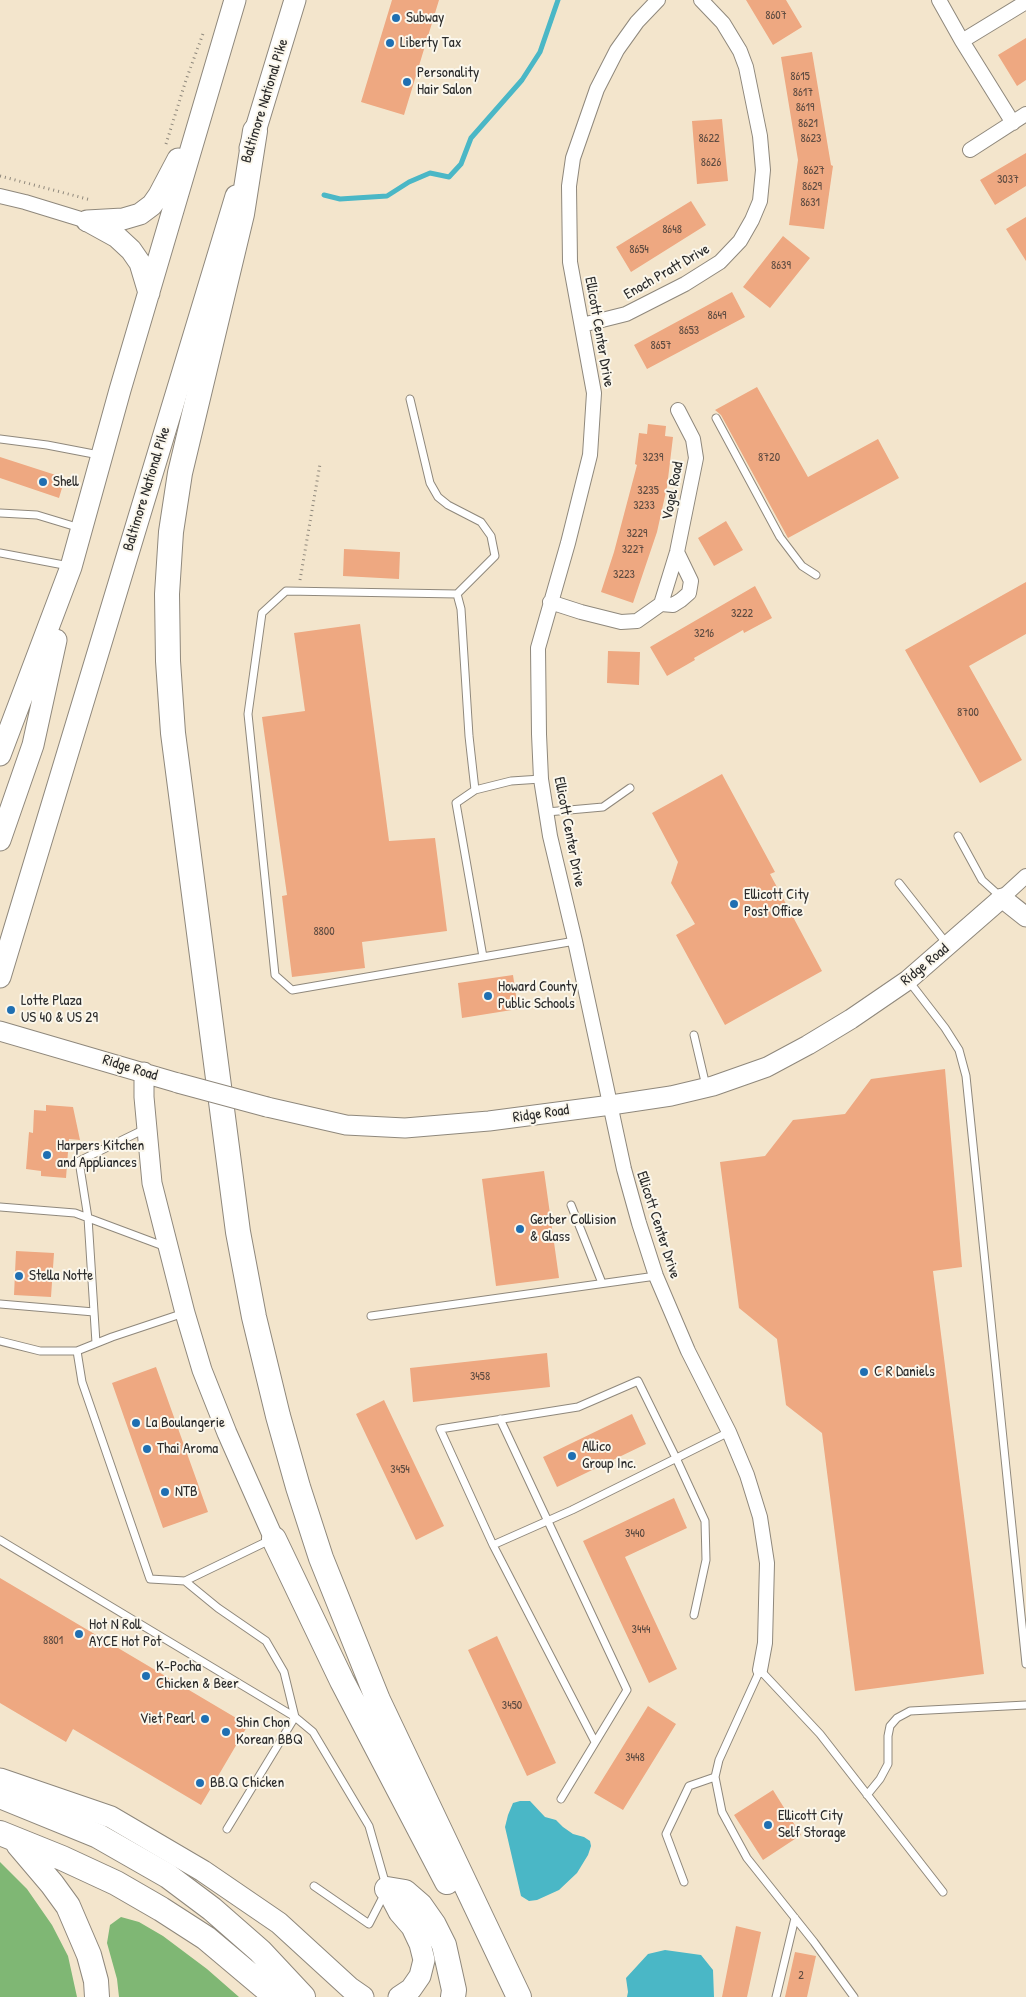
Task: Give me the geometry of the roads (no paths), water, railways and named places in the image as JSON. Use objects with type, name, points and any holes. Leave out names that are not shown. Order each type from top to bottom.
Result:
[{"type":"highway","points":[[256,131],[242,214],[180,473],[171,532],[167,594],[168,661],[173,733],[238,1232],[254,1317],[278,1416],[321,1558],[382,1708],[519,1997]]},
{"type":"highway","points":[[274,1539],[372,1741],[511,1997]]},
{"type":"highway","points":[[0,1796],[98,1836],[168,1876],[212,1909],[260,1951],[303,1997]]},
{"type":"highway","points":[[6,1836],[47,1877],[68,1906],[90,1955],[96,1981],[97,1997]]},
{"type":"highway","points":[[6,1836],[62,1858],[107,1879],[162,1909],[206,1938],[276,1997]]},
{"type":"highway","points":[[387,1889],[405,1892],[420,1905],[434,1925],[444,1945],[454,1990],[453,1997]]},
{"type":"main road","points":[[0,840],[33,745],[71,567],[198,121],[235,0]]},
{"type":"main road","name":"Baltimore National Pike","points":[[0,977],[295,0]]},
{"type":"main road","points":[[87,221],[124,219],[140,214],[152,205],[198,121]]},
{"type":"main road","points":[[87,221],[117,237],[131,250],[140,263],[149,293]]},
{"type":"main road","points":[[0,755],[71,567]]},
{"type":"main road","points":[[0,1779],[111,1818],[203,1871],[279,1924],[350,1988],[363,1997]]},
{"type":"main road","points":[[387,1889],[399,1912],[412,1927],[420,1944],[424,1960],[420,1976],[411,1989],[399,1997]]},
{"type":"street","name":"Ellicott Center Drive","points":[[658,0],[637,22],[617,50],[597,89],[573,158],[570,186],[570,262],[594,393],[590,455],[568,543],[538,648],[538,734],[541,779],[550,836],[575,941],[624,1169],[656,1276],[688,1351],[729,1432],[750,1483],[760,1517],[767,1563],[765,1643],[760,1670]]},
{"type":"street","name":"Enoch Pratt Drive","points":[[582,325],[626,314],[685,284],[720,262],[740,241],[760,201],[763,170],[760,136],[746,67],[740,51],[723,23],[700,0]]},
{"type":"street","points":[[939,0],[1013,123]]},
{"type":"street","points":[[962,41],[1026,2]]},
{"type":"street","points":[[970,150],[1026,114]]},
{"type":"street","points":[[0,196],[87,221]]},
{"type":"street","name":"Vogel Road","points":[[661,604],[677,552],[696,458],[693,439],[678,410]]},
{"type":"street","points":[[550,602],[568,609],[621,622],[638,621],[661,604],[673,604],[681,600],[689,592],[691,581],[677,552]]},
{"type":"street","name":"Ridge Road","points":[[0,1031],[178,1083],[267,1107],[346,1125],[405,1128],[489,1121],[671,1096],[713,1086],[767,1067],[851,1020],[908,980],[1026,876]]},
{"type":"street","points":[[1002,898],[1026,917]]},
{"type":"street","points":[[144,1072],[144,1098],[152,1183],[185,1313],[202,1370],[226,1433],[274,1539]]},
{"type":"lane","points":[[410,399],[430,483],[438,497],[448,506],[481,522],[492,536],[494,556],[457,594],[286,591],[262,613],[248,714],[276,975],[292,990],[575,941]]},
{"type":"lane","points":[[716,418],[780,537],[802,566],[816,575]]},
{"type":"lane","points":[[0,439],[47,445],[102,456]]},
{"type":"lane","points":[[0,513],[37,515],[82,528]]},
{"type":"lane","points":[[0,553],[71,567]]},
{"type":"lane","points":[[457,594],[462,609],[469,736],[475,790]]},
{"type":"lane","points":[[483,957],[456,804],[475,790],[511,782],[541,779]]},
{"type":"lane","points":[[547,812],[603,807],[630,788]]},
{"type":"lane","points":[[958,836],[982,880],[1002,898]]},
{"type":"lane","points":[[899,883],[948,946]]},
{"type":"lane","points":[[908,980],[945,1028],[959,1050],[966,1076],[1026,1664]]},
{"type":"lane","points":[[694,1035],[706,1087]]},
{"type":"lane","points":[[96,1343],[88,1218],[79,1161],[147,1128]]},
{"type":"lane","points":[[571,1205],[602,1283]]},
{"type":"lane","points":[[0,1207],[75,1213],[169,1248]]},
{"type":"lane","points":[[371,1316],[656,1276]]},
{"type":"lane","points":[[0,1304],[94,1312]]},
{"type":"lane","points":[[0,1341],[40,1350],[77,1351],[185,1313]]},
{"type":"lane","points":[[77,1351],[82,1382],[150,1579],[185,1581],[274,1539]]},
{"type":"lane","points":[[595,1742],[493,1545],[440,1429],[578,1407],[638,1381],[676,1458],[704,1521],[706,1560],[694,1615]]},
{"type":"lane","points":[[500,1419],[549,1520],[627,1690],[561,1799]]},
{"type":"lane","points":[[493,1545],[549,1520],[729,1432]]},
{"type":"lane","points":[[0,1540],[295,1717],[313,1732],[369,1826],[387,1889],[369,1924],[314,1886]]},
{"type":"lane","points":[[185,1581],[218,1608],[266,1641],[284,1672],[295,1717],[228,1829]]},
{"type":"lane","points":[[854,1997],[747,1858],[722,1812],[715,1777],[719,1760],[760,1670],[820,1734],[943,1892]]},
{"type":"lane","points":[[867,1795],[880,1779],[888,1764],[888,1736],[890,1726],[897,1718],[910,1711],[1026,1705]]},
{"type":"lane","points":[[684,1882],[666,1834],[689,1786],[715,1777]]},
{"type":"lane","points":[[776,1997],[795,1918]]},
{"type":"water","points":[[530,1801],[545,1817],[556,1820],[573,1834],[584,1837],[590,1841],[591,1846],[577,1873],[559,1890],[537,1900],[529,1901],[521,1896],[505,1827],[513,1803]]},
{"type":"water","points":[[665,1950],[701,1955],[713,1970],[714,1997],[627,1997],[626,1978],[648,1954]]},
{"type":"waterway","points":[[324,195],[340,199],[387,196],[409,182],[430,173],[449,177],[461,164],[471,138],[522,80],[540,52],[558,0]]},
{"type":"place","name":"Subway","points":[[396,18]]},
{"type":"place","name":"Liberty Tax","points":[[390,43]]},
{"type":"place","name":"Personality Hair Salon","points":[[407,82]]},
{"type":"place","name":"Shell","points":[[43,482]]},
{"type":"place","name":"Ellicott City Post Office","points":[[734,904]]},
{"type":"place","name":"Howard County Public Schools","points":[[488,996]]},
{"type":"place","name":"Lotte Plaza US 40 & US 29","points":[[11,1010]]},
{"type":"place","name":"Harpers Kitchen and Appliances","points":[[47,1155]]},
{"type":"place","name":"Gerber Collision & Glass","points":[[520,1229]]},
{"type":"place","name":"Stella Notte","points":[[19,1276]]},
{"type":"place","name":"C R Daniels","points":[[864,1372]]},
{"type":"place","name":"La Boulangerie","points":[[136,1423]]},
{"type":"place","name":"Thai Aroma","points":[[147,1449]]},
{"type":"place","name":"Allico Group Inc.","points":[[572,1456]]},
{"type":"place","name":"NTB","points":[[165,1492]]},
{"type":"place","name":"Hot N Roll AYCE Hot Pot","points":[[79,1634]]},
{"type":"place","name":"K-Pocha Chicken & Beer","points":[[146,1676]]},
{"type":"place","name":"Viet Pearl","points":[[205,1719]]},
{"type":"place","name":"Shin Chon Korean BBQ","points":[[226,1732]]},
{"type":"place","name":"BB.Q Chicken","points":[[200,1783]]},
{"type":"place","name":"Ellicott City Self Storage","points":[[768,1825]]}]
